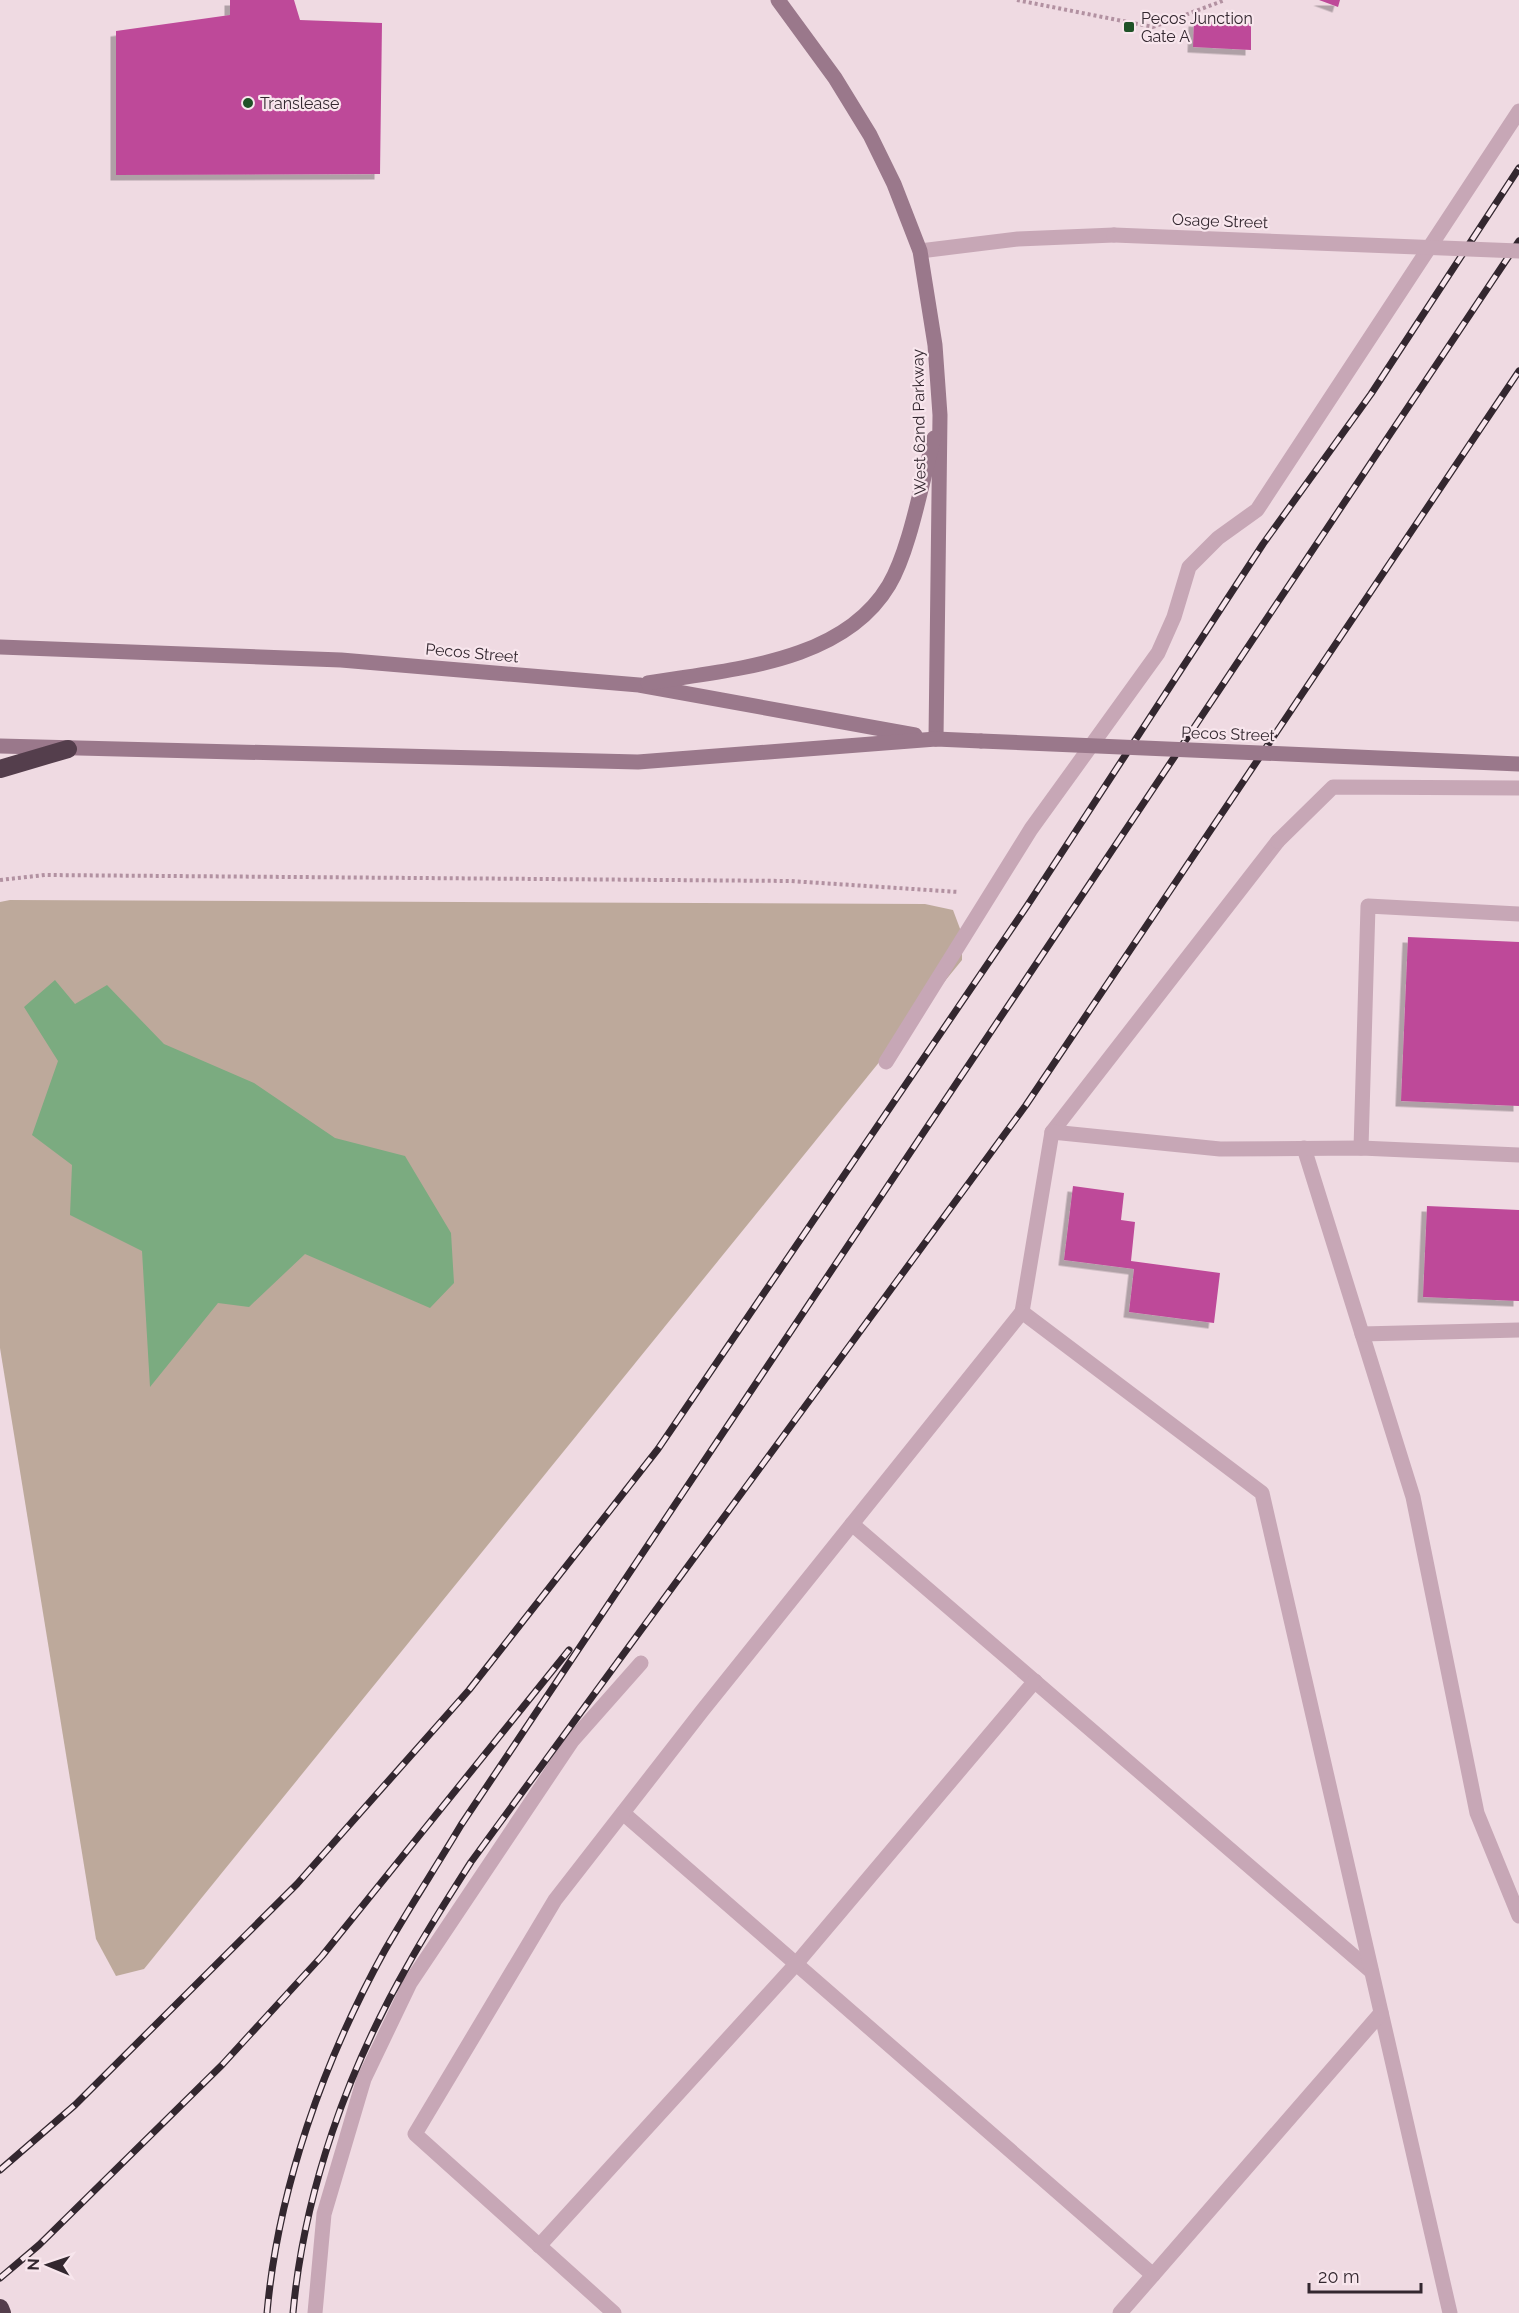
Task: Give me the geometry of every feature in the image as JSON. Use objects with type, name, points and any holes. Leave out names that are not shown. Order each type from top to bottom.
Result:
[{"type":"highway","points":[[0,769],[68,749]]},
{"type":"highway","points":[[0,2308],[2,2313]]},
{"type":"main road","name":"West 62nd Parkway","points":[[778,0],[835,78],[870,135],[894,184],[920,251],[935,345],[940,415],[936,739]]},
{"type":"main road","points":[[639,685],[768,662],[807,649],[845,631],[869,611],[888,586],[901,558],[940,415]]},
{"type":"main road","name":"Pecos Street","points":[[0,648],[341,660],[639,685],[936,739]]},
{"type":"main road","name":"Pecos Street","points":[[0,746],[638,762],[936,739],[1519,764]]},
{"type":"street","points":[[886,1062],[1031,829],[1158,653],[1173,617],[1189,567],[1218,538],[1257,510],[1519,111]]},
{"type":"street","name":"Osage Street","points":[[920,251],[1018,238],[1114,235],[1519,251]]},
{"type":"street","points":[[614,2313],[415,2134],[555,1900],[1022,1312],[1052,1132],[1278,841],[1333,787],[1519,788]]},
{"type":"street","points":[[1361,1148],[1368,906],[1519,914]]},
{"type":"street","points":[[1052,1132],[1220,1149],[1361,1148],[1519,1155]]},
{"type":"street","points":[[1304,1148],[1413,1497],[1477,1813],[1519,1916]]},
{"type":"street","points":[[1022,1312],[1262,1494],[1450,2313]]},
{"type":"street","points":[[1362,1334],[1519,1330]]},
{"type":"street","points":[[852,1524],[1371,1971]]},
{"type":"street","points":[[315,2313],[324,2214],[364,2079],[410,1983],[572,1742],[641,1663]]},
{"type":"street","points":[[539,2246],[796,1964],[1035,1680]]},
{"type":"street","points":[[623,1813],[1153,2275]]},
{"type":"street","points":[[1120,2313],[1381,2013]]},
{"type":"path","points":[[1017,0],[1153,27],[1225,0]]},
{"type":"path","points":[[0,880],[45,875],[790,881],[990,894]]},
{"type":"shaded area","points":[[10,900],[925,904],[953,910],[962,934],[962,960],[144,1969],[116,1976],[96,1939],[0,1348],[0,902]]},
{"type":"shaded area","points":[[55,980],[75,1004],[107,985],[164,1044],[254,1083],[335,1138],[405,1156],[451,1233],[454,1283],[430,1308],[305,1254],[249,1307],[218,1303],[150,1387],[142,1251],[70,1215],[72,1165],[32,1135],[58,1061],[24,1007]]},
{"type":"building","name":"Translease","points":[[230,0],[294,0],[300,20],[382,23],[380,174],[116,175],[116,31],[230,15]]},
{"type":"building","points":[[1319,0],[1340,0],[1338,7]]},
{"type":"building","points":[[1194,21],[1251,23],[1251,50],[1193,47]]},
{"type":"building","points":[[1408,937],[1519,942],[1519,1106],[1401,1101]]},
{"type":"building","points":[[1073,1186],[1124,1193],[1121,1220],[1135,1222],[1131,1261],[1220,1273],[1214,1323],[1129,1312],[1134,1269],[1064,1260]]},
{"type":"building","points":[[1427,1206],[1519,1210],[1519,1301],[1423,1297]]},
{"type":"railway","points":[[0,2170],[75,2105],[297,1884],[469,1690],[658,1449],[1027,906],[1263,544],[1371,394],[1519,168]]},
{"type":"railway","points":[[267,2313],[282,2219],[307,2126],[342,2036],[403,1919],[461,1825],[1519,241]]},
{"type":"railway","points":[[293,2313],[307,2222],[318,2177],[348,2088],[387,2003],[447,1899],[471,1862],[1026,1105],[1519,371]]},
{"type":"railway","points":[[0,2278],[39,2245],[222,2065],[322,1956],[569,1650]]},
{"type":"place","name":"Pecos Junction Gate A","points":[[1129,27]]},
{"type":"place","name":"Translease","points":[[248,103]]}]
